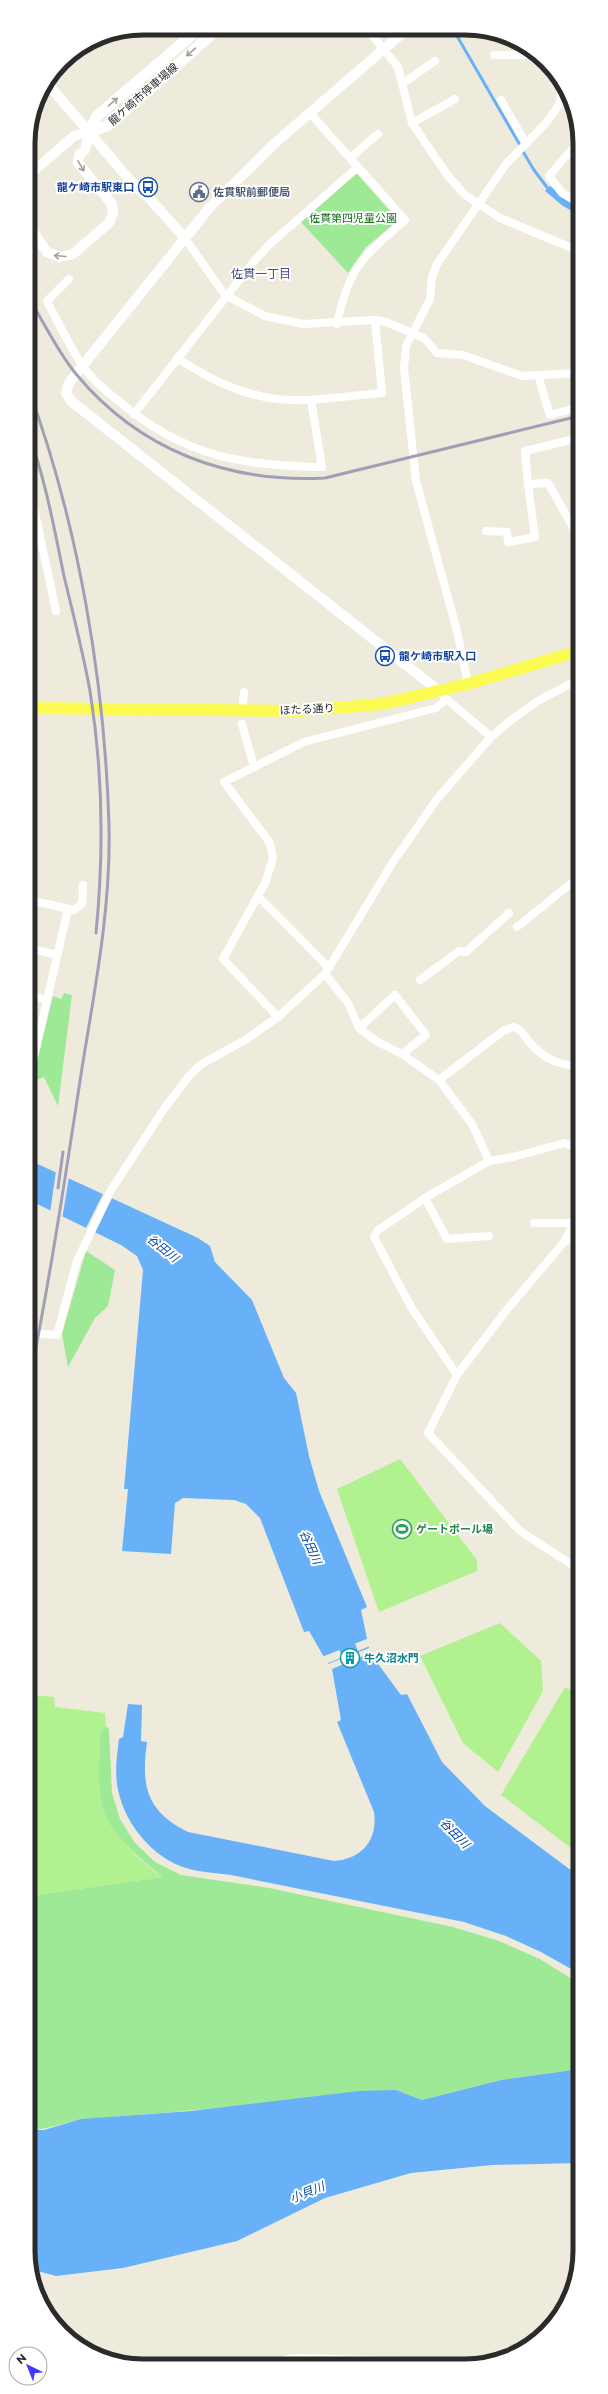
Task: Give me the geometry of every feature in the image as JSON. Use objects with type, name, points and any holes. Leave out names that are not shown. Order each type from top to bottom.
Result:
[{"type":"main road","name":"龍ケ崎市停車場線","points":[[89,132],[97,116],[192,35]]},
{"type":"main road","name":"龍ケ崎市停車場線","points":[[89,132],[107,126],[211,35]]},
{"type":"main road","name":"ほたる通り","points":[[35,708],[300,711],[382,704],[443,695],[468,684],[573,653]]},
{"type":"street","points":[[371,35],[398,67],[412,123],[448,176],[465,195],[500,218],[573,248]]},
{"type":"street","points":[[400,35],[310,113],[228,188],[184,237],[82,366],[66,388],[66,393],[71,402],[443,695],[491,737]]},
{"type":"street","points":[[494,55],[528,55]]},
{"type":"street","points":[[402,84],[435,62]]},
{"type":"street","points":[[50,87],[135,186],[149,198],[184,237],[225,296],[265,316],[286,322],[303,324],[337,324],[375,320],[386,322],[411,334],[424,338],[437,353],[463,355],[522,376],[573,373]]},
{"type":"street","points":[[468,684],[457,631],[416,482],[404,368],[406,346],[430,299],[432,277],[437,264],[506,164],[555,111],[561,93]]},
{"type":"street","points":[[412,123],[455,98]]},
{"type":"street","points":[[501,100],[526,144]]},
{"type":"street","points":[[310,113],[405,220],[368,252],[356,266],[344,296],[337,324]]},
{"type":"street","points":[[35,170],[74,136],[89,132]]},
{"type":"street","points":[[35,235],[44,249],[60,257],[73,254],[109,222],[113,213],[112,204],[78,163],[79,155],[85,150],[89,132]]},
{"type":"street","points":[[350,158],[378,134]]},
{"type":"street","points":[[573,148],[549,176],[562,193],[573,199]]},
{"type":"street","points":[[134,414],[225,296],[271,243],[358,167]]},
{"type":"street","points":[[69,279],[46,301],[82,366],[104,389],[134,414],[174,439],[229,460],[267,466],[322,467],[311,400]]},
{"type":"street","points":[[177,358],[209,379],[248,394],[286,402],[382,393],[375,320]]},
{"type":"street","points":[[538,375],[550,415],[573,409]]},
{"type":"street","points":[[486,531],[507,532],[508,542],[535,537],[525,451],[573,439]]},
{"type":"street","points":[[528,484],[548,483],[573,527]]},
{"type":"street","points":[[35,513],[56,611]]},
{"type":"street","points":[[35,1333],[57,1335],[77,1261],[87,1237],[111,1190],[139,1145],[189,1076],[200,1065],[245,1040],[278,1017],[327,971],[393,862],[426,813],[491,737],[538,701],[573,682]]},
{"type":"street","points":[[243,704],[244,692]]},
{"type":"street","points":[[278,1017],[223,959],[265,883],[273,859],[270,843],[224,782],[304,742],[436,708],[443,695]]},
{"type":"street","points":[[242,724],[254,767]]},
{"type":"street","points":[[517,927],[573,882]]},
{"type":"street","points":[[35,902],[74,910],[82,904],[83,885]]},
{"type":"street","points":[[258,896],[327,971],[348,1003],[359,1028],[376,1041],[402,1054],[439,1080],[472,1124],[489,1161]]},
{"type":"street","points":[[35,1053],[68,909]]},
{"type":"street","points":[[420,980],[459,951],[466,952],[509,913]]},
{"type":"street","points":[[35,949],[57,954]]},
{"type":"street","points":[[359,1028],[395,995],[426,1035],[402,1054]]},
{"type":"street","points":[[35,997],[47,1000]]},
{"type":"street","points":[[439,1080],[503,1031],[513,1027],[520,1029],[531,1044],[555,1062],[573,1065]]},
{"type":"street","points":[[457,1375],[411,1307],[374,1237],[377,1231],[425,1198],[489,1161],[513,1158],[564,1142],[573,1146]]},
{"type":"street","points":[[425,1198],[447,1239],[489,1236]]},
{"type":"street","points":[[534,1223],[573,1223]]},
{"type":"street","points":[[573,1225],[566,1240],[532,1284],[505,1312],[457,1375],[428,1433],[520,1530],[573,1565]]},
{"type":"street","points":[[566,1240],[573,1241]]},
{"type":"street","points":[[287,2359],[337,2359]]},
{"type":"green space","name":"佐貫第四児童公園","points":[[357,174],[396,218],[396,222],[366,247],[348,273],[301,222]]},
{"type":"green space","points":[[64,993],[72,995],[58,1106],[44,1077],[35,1081],[35,1070],[53,996],[61,999]]},
{"type":"green space","points":[[86,1251],[115,1270],[108,1306],[95,1318],[68,1367],[62,1334]]},
{"type":"green space","name":"ゲートボール場","points":[[400,1459],[477,1560],[477,1571],[379,1612],[337,1489]]},
{"type":"green space","points":[[500,1623],[541,1661],[543,1691],[498,1772],[463,1743],[420,1656]]},
{"type":"green space","points":[[565,1687],[573,1691],[573,1850],[501,1795]]},
{"type":"green space","points":[[35,1695],[54,1697],[55,1707],[105,1713],[106,1726],[100,1732],[99,1767],[99,1785],[104,1813],[110,1824],[125,1844],[162,1877],[35,1895]]},
{"type":"green space","points":[[106,1726],[109,1729],[112,1793],[120,1819],[135,1843],[155,1862],[181,1875],[269,1888],[453,1927],[499,1941],[540,1959],[573,1980],[573,2070],[501,2080],[422,2100],[396,2090],[242,2106],[80,2120],[35,2130],[35,1895],[162,1877],[126,1844],[117,1834],[104,1813],[99,1785],[100,1732]]},
{"type":"water","points":[[550,186],[573,203],[573,212],[563,206],[545,191]]},
{"type":"water","points":[[35,1163],[198,1238],[210,1246],[215,1262],[252,1300],[284,1378],[296,1393],[309,1456],[319,1491],[367,1607],[361,1610],[369,1648],[328,1664],[309,1631],[304,1632],[260,1518],[246,1504],[234,1500],[183,1498],[175,1503],[171,1554],[122,1551],[128,1489],[124,1489],[143,1270],[137,1256],[121,1245],[35,1203]]},
{"type":"water","points":[[370,1653],[401,1695],[407,1694],[442,1762],[485,1806],[573,1872],[573,1970],[541,1952],[506,1936],[464,1922],[231,1875],[186,1868],[157,1853],[138,1833],[124,1810],[117,1784],[116,1773],[119,1739],[123,1737],[128,1704],[142,1705],[141,1741],[147,1742],[145,1758],[146,1784],[155,1806],[174,1824],[188,1832],[334,1861],[353,1856],[360,1852],[366,1846],[373,1831],[375,1822],[374,1812],[337,1722],[341,1720],[332,1669]]},
{"type":"water","name":"小貝川","points":[[573,2070],[573,2163],[492,2165],[411,2173],[325,2198],[237,2241],[123,2268],[56,2276],[37,2271],[35,2251],[35,2130],[44,2130],[81,2119],[191,2111],[359,2091],[396,2090],[422,2100],[501,2080]]},
{"type":"pier","points":[[56,1171],[69,1177],[62,1219],[50,1213]]},
{"type":"pier","points":[[103,1194],[112,1198],[94,1234],[85,1230]]},
{"type":"pier","points":[[369,1638],[370,1646],[326,1664],[322,1657]]},
{"type":"waterway","points":[[457,36],[520,145]]},
{"type":"waterway","points":[[522,150],[534,170],[549,190]]},
{"type":"waterway","name":"谷田川","points":[[342,1633],[360,1681]]},
{"type":"railway","points":[[35,309],[76,374],[101,401],[128,423],[157,442],[188,457],[220,468],[254,475],[289,478],[325,478],[573,417]]},
{"type":"railway","points":[[35,408],[46,439],[61,493],[75,548],[86,603],[102,716],[109,826],[109,856],[105,917],[97,978],[44,1305],[35,1352]]},
{"type":"railway","points":[[35,453],[49,503],[84,662],[90,691],[98,751],[101,842],[99,903],[96,933]]},
{"type":"railway","points":[[58,1188],[63,1152]]},
{"type":"place","name":"龍ケ崎市駅東口","points":[[148,187]]},
{"type":"place","name":"佐貫駅前郵便局","points":[[199,192]]},
{"type":"place","name":"龍ケ崎市駅入口","points":[[385,656]]},
{"type":"place","name":"ゲートボール場","points":[[402,1529]]},
{"type":"place","name":"牛久沼水門","points":[[350,1658]]},
{"type":"district","name":"佐貫一丁目","points":[[261,273]]}]
